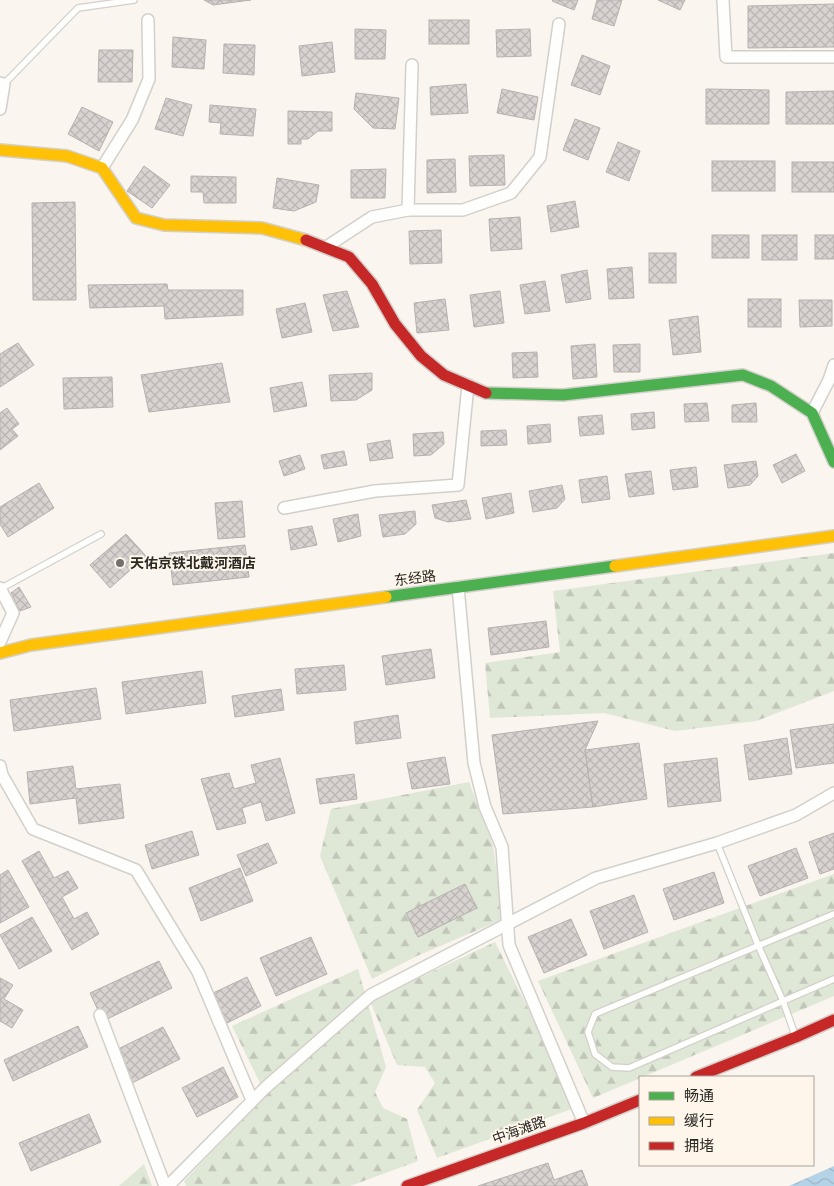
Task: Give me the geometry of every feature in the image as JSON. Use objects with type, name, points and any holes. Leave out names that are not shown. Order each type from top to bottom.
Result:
[{"type":"main road","points":[[0,150],[67,156],[102,168],[136,218],[164,225],[262,228],[307,240],[349,257],[372,284],[394,324],[421,356],[444,375],[487,393],[563,395],[743,375],[771,386],[812,413],[834,462]]},
{"type":"main road","name":"东经路","points":[[0,653],[31,645],[834,536]]},
{"type":"main road","points":[[698,1076],[834,1020]]},
{"type":"main road","name":"中海滩路","points":[[407,1186],[584,1123],[639,1100]]},
{"type":"street","points":[[723,0],[726,57],[834,57]]},
{"type":"street","points":[[102,168],[132,120],[149,78],[148,20]]},
{"type":"street","points":[[326,247],[372,217],[408,210],[464,210],[511,193],[540,157],[558,24]]},
{"type":"street","points":[[408,210],[412,65]]},
{"type":"street","points":[[0,109],[2,84]]},
{"type":"street","points":[[812,413],[829,380],[834,365]]},
{"type":"street","points":[[284,508],[375,491],[458,484],[468,385]]},
{"type":"street","points":[[458,587],[474,763],[485,807],[502,847],[508,945],[584,1123]]},
{"type":"street","points":[[0,588],[13,613],[0,642]]},
{"type":"street","points":[[0,766],[2,774],[33,829],[136,870],[198,972],[252,1100]]},
{"type":"street","points":[[100,1015],[167,1186],[252,1100],[371,994],[596,878],[716,844],[796,815],[834,793]]},
{"type":"lane","points":[[2,84],[78,8],[134,0]]},
{"type":"lane","points":[[0,588],[101,534]]},
{"type":"lane","points":[[716,844],[783,1001],[796,1037]]},
{"type":"lane","points":[[834,914],[595,1014],[588,1032],[595,1054],[612,1067],[629,1068],[834,979]]},
{"type":"green space","points":[[834,553],[834,691],[756,721],[675,731],[604,713],[490,718],[485,663],[560,652],[553,591]]},
{"type":"green space","points":[[469,782],[493,845],[503,919],[417,956],[372,979],[320,856],[331,809]]},
{"type":"green space","points":[[834,874],[834,996],[645,1076],[639,1076],[639,1079],[593,1098],[538,981]]},
{"type":"green space","points":[[495,942],[577,1107],[437,1158],[417,1110],[435,1083],[425,1067],[397,1065],[370,1001]]},
{"type":"green space","points":[[358,969],[386,1067],[375,1092],[383,1108],[407,1119],[418,1161],[350,1186],[186,1186],[184,1181],[266,1095],[232,1026]]},
{"type":"green space","points":[[144,1164],[152,1186],[119,1186]]},
{"type":"water","points":[[834,1166],[834,1186],[789,1186]]},
{"type":"building","points":[[204,0],[251,0],[213,5]]},
{"type":"building","points":[[553,0],[578,0],[574,10]]},
{"type":"building","points":[[597,0],[622,0],[614,26],[592,19]]},
{"type":"building","points":[[658,0],[685,0],[680,10]]},
{"type":"building","points":[[834,4],[834,47],[748,48],[748,6]]},
{"type":"building","points":[[429,20],[469,20],[469,44],[429,44]]},
{"type":"building","points":[[355,29],[386,30],[385,59],[355,59]]},
{"type":"building","points":[[530,29],[531,56],[497,57],[496,30]]},
{"type":"building","points":[[173,37],[206,40],[204,69],[172,67]]},
{"type":"building","points":[[332,42],[335,72],[302,76],[299,46]]},
{"type":"building","points":[[224,44],[255,45],[254,75],[223,73]]},
{"type":"building","points":[[99,50],[133,50],[132,82],[98,82]]},
{"type":"building","points":[[582,55],[610,66],[600,95],[571,85]]},
{"type":"building","points":[[466,84],[468,113],[431,115],[430,87]]},
{"type":"building","points":[[502,89],[538,97],[534,120],[497,113]]},
{"type":"building","points":[[706,89],[769,90],[769,124],[706,124]]},
{"type":"building","points":[[834,91],[834,124],[786,124],[786,92]]},
{"type":"building","points":[[356,93],[399,98],[395,129],[373,128],[354,109]]},
{"type":"building","points":[[166,98],[192,105],[183,136],[155,129]]},
{"type":"building","points":[[210,105],[256,109],[253,136],[220,134],[221,123],[209,122]]},
{"type":"building","points":[[82,107],[113,122],[99,151],[68,134]]},
{"type":"building","points":[[288,111],[332,112],[332,131],[318,131],[308,139],[301,139],[301,144],[288,144]]},
{"type":"building","points":[[575,119],[600,128],[588,160],[563,150]]},
{"type":"building","points":[[618,142],[640,151],[629,181],[606,172]]},
{"type":"building","points":[[504,155],[505,185],[470,186],[469,156]]},
{"type":"building","points":[[455,159],[456,192],[427,193],[427,160]]},
{"type":"building","points":[[712,161],[775,161],[775,191],[712,191]]},
{"type":"building","points":[[792,162],[834,162],[834,192],[792,192]]},
{"type":"building","points":[[144,166],[170,185],[152,208],[127,191]]},
{"type":"building","points":[[386,169],[385,198],[351,198],[351,170]]},
{"type":"building","points":[[191,176],[236,177],[236,203],[204,203],[203,192],[191,192]]},
{"type":"building","points":[[277,178],[319,185],[316,202],[294,211],[273,208]]},
{"type":"building","points":[[575,201],[579,227],[551,232],[547,206]]},
{"type":"building","points":[[75,202],[76,300],[33,300],[32,203]]},
{"type":"building","points":[[520,217],[522,249],[491,251],[489,219]]},
{"type":"building","points":[[441,230],[442,263],[410,264],[409,231]]},
{"type":"building","points":[[712,235],[749,235],[749,258],[712,258]]},
{"type":"building","points":[[762,235],[797,235],[797,260],[762,260]]},
{"type":"building","points":[[815,235],[834,235],[834,259],[815,259]]},
{"type":"building","points":[[649,253],[676,253],[676,283],[649,283]]},
{"type":"building","points":[[632,267],[634,298],[609,299],[607,269]]},
{"type":"building","points":[[587,270],[591,299],[566,303],[561,275]]},
{"type":"building","points":[[545,281],[550,311],[525,314],[520,285]]},
{"type":"building","points":[[167,284],[168,290],[243,290],[243,315],[165,319],[164,306],[90,308],[88,285]]},
{"type":"building","points":[[347,291],[359,327],[333,331],[323,295]]},
{"type":"building","points":[[500,291],[504,323],[474,327],[470,295]]},
{"type":"building","points":[[445,299],[449,330],[417,333],[414,303]]},
{"type":"building","points":[[748,299],[781,299],[781,327],[748,327]]},
{"type":"building","points":[[799,300],[832,300],[832,326],[800,327]]},
{"type":"building","points":[[305,303],[312,332],[282,338],[276,309]]},
{"type":"building","points":[[698,316],[701,352],[673,355],[669,320]]},
{"type":"building","points":[[18,343],[34,365],[0,387],[0,354]]},
{"type":"building","points":[[595,344],[597,377],[573,379],[571,346]]},
{"type":"building","points":[[640,344],[640,372],[614,372],[613,345]]},
{"type":"building","points":[[537,352],[538,377],[513,378],[512,353]]},
{"type":"building","points":[[222,363],[230,402],[149,412],[141,375]]},
{"type":"building","points":[[372,373],[372,390],[356,400],[331,401],[329,375]]},
{"type":"building","points":[[112,377],[113,407],[64,409],[63,378]]},
{"type":"building","points":[[302,382],[307,406],[274,412],[270,388]]},
{"type":"building","points":[[707,403],[709,421],[685,422],[684,404]]},
{"type":"building","points":[[756,403],[757,422],[732,422],[732,405]]},
{"type":"building","points":[[7,408],[19,424],[12,429],[18,436],[0,450],[0,413]]},
{"type":"building","points":[[654,412],[655,428],[632,430],[631,414]]},
{"type":"building","points":[[602,415],[604,434],[580,436],[578,417]]},
{"type":"building","points":[[550,424],[551,442],[528,444],[527,426]]},
{"type":"building","points":[[506,430],[507,445],[481,446],[481,431]]},
{"type":"building","points":[[443,432],[444,444],[431,455],[414,456],[413,434]]},
{"type":"building","points":[[390,440],[393,458],[370,461],[367,444]]},
{"type":"building","points":[[344,451],[347,465],[324,469],[321,455]]},
{"type":"building","points":[[796,454],[805,471],[782,483],[773,465]]},
{"type":"building","points":[[300,455],[305,469],[284,476],[279,461]]},
{"type":"building","points":[[756,461],[758,476],[750,485],[728,488],[724,465]]},
{"type":"building","points":[[696,467],[698,487],[673,490],[670,470]]},
{"type":"building","points":[[651,471],[654,494],[629,497],[625,474]]},
{"type":"building","points":[[607,476],[610,499],[582,503],[579,480]]},
{"type":"building","points":[[39,483],[54,508],[8,537],[0,524],[0,507]]},
{"type":"building","points":[[562,485],[565,499],[557,508],[533,512],[529,491]]},
{"type":"building","points":[[511,493],[514,513],[486,519],[482,498]]},
{"type":"building","points":[[466,500],[471,519],[448,522],[435,518],[432,505]]},
{"type":"building","points":[[242,501],[245,537],[218,539],[215,503]]},
{"type":"building","points":[[415,511],[416,524],[405,534],[383,537],[379,515]]},
{"type":"building","points":[[358,514],[361,536],[338,542],[333,519]]},
{"type":"building","points":[[312,526],[317,545],[291,550],[288,530]]},
{"type":"building","points":[[126,534],[146,556],[110,588],[90,565]]},
{"type":"building","points":[[245,545],[249,577],[173,585],[169,553]]},
{"type":"building","points":[[19,587],[31,607],[20,611],[11,593]]},
{"type":"building","points":[[546,621],[549,647],[491,655],[488,628]]},
{"type":"building","points":[[431,649],[435,678],[386,685],[382,656]]},
{"type":"building","points":[[344,665],[346,690],[297,694],[295,669]]},
{"type":"building","points":[[202,671],[206,703],[126,714],[122,682]]},
{"type":"building","points":[[96,688],[101,719],[14,731],[10,700]]},
{"type":"building","points":[[281,689],[284,710],[235,717],[232,696]]},
{"type":"building","points":[[398,715],[401,738],[356,744],[354,722]]},
{"type":"building","points":[[598,721],[585,750],[593,807],[503,814],[492,735]]},
{"type":"building","points":[[834,724],[834,763],[796,768],[790,730]]},
{"type":"building","points":[[787,738],[792,774],[749,780],[744,745]]},
{"type":"building","points":[[639,743],[647,799],[593,807],[585,750]]},
{"type":"building","points":[[445,757],[450,784],[412,789],[407,763]]},
{"type":"building","points":[[280,758],[295,813],[266,821],[261,802],[242,808],[246,823],[217,830],[201,779],[229,773],[234,789],[256,783],[251,765]]},
{"type":"building","points":[[717,758],[721,801],[668,807],[664,764]]},
{"type":"building","points":[[73,766],[76,789],[120,784],[124,818],[79,824],[76,798],[30,804],[27,772]]},
{"type":"building","points":[[354,774],[357,799],[320,804],[316,779]]},
{"type":"building","points":[[192,831],[199,855],[152,869],[145,845]]},
{"type":"building","points":[[834,833],[834,869],[820,874],[809,842]]},
{"type":"building","points":[[268,843],[277,863],[246,876],[237,855]]},
{"type":"building","points":[[796,848],[808,878],[760,896],[748,866]]},
{"type":"building","points":[[39,851],[54,878],[68,871],[78,888],[62,897],[74,919],[87,912],[99,934],[72,950],[22,861]]},
{"type":"building","points":[[240,868],[253,901],[201,921],[189,888]]},
{"type":"building","points":[[8,870],[29,907],[0,923],[0,875]]},
{"type":"building","points":[[714,872],[724,903],[674,920],[663,889]]},
{"type":"building","points":[[465,884],[477,908],[418,937],[406,913]]},
{"type":"building","points":[[634,895],[648,932],[604,949],[590,911]]},
{"type":"building","points":[[32,917],[52,951],[19,969],[0,935]]},
{"type":"building","points":[[571,919],[587,955],[544,973],[528,937]]},
{"type":"building","points":[[311,937],[327,974],[276,996],[260,958]]},
{"type":"building","points":[[159,961],[172,988],[103,1021],[90,993]]},
{"type":"building","points":[[247,977],[261,1006],[225,1024],[211,994]]},
{"type":"building","points":[[0,978],[13,985],[4,999],[23,1010],[12,1028],[0,1021]]},
{"type":"building","points":[[78,1026],[88,1047],[13,1081],[4,1060]]},
{"type":"building","points":[[163,1027],[180,1059],[132,1083],[116,1050]]},
{"type":"building","points":[[223,1067],[238,1097],[197,1117],[182,1088]]},
{"type":"building","points":[[89,1114],[101,1142],[31,1171],[19,1143]]},
{"type":"building","points":[[548,1163],[554,1180],[582,1170],[588,1186],[478,1186]]},
{"type":"traffic: fast","points":[[486,393],[563,395],[743,375],[771,386],[812,413],[834,462]]},
{"type":"traffic: fast","points":[[386,597],[615,566]]},
{"type":"traffic: slow","points":[[0,150],[67,156],[102,168],[136,218],[164,225],[262,228],[306,240]]},
{"type":"traffic: slow","points":[[615,566],[834,536]]},
{"type":"traffic: slow","points":[[0,653],[31,645],[386,597]]},
{"type":"traffic: jam","points":[[306,240],[349,257],[372,284],[395,324],[421,356],[444,375],[486,393]]},
{"type":"traffic: jam","points":[[698,1076],[834,1020]]},
{"type":"traffic: jam","points":[[407,1186],[584,1123],[639,1100]]},
{"type":"place","name":"天佑京铁北戴河酒店","points":[[120,563]]}]
